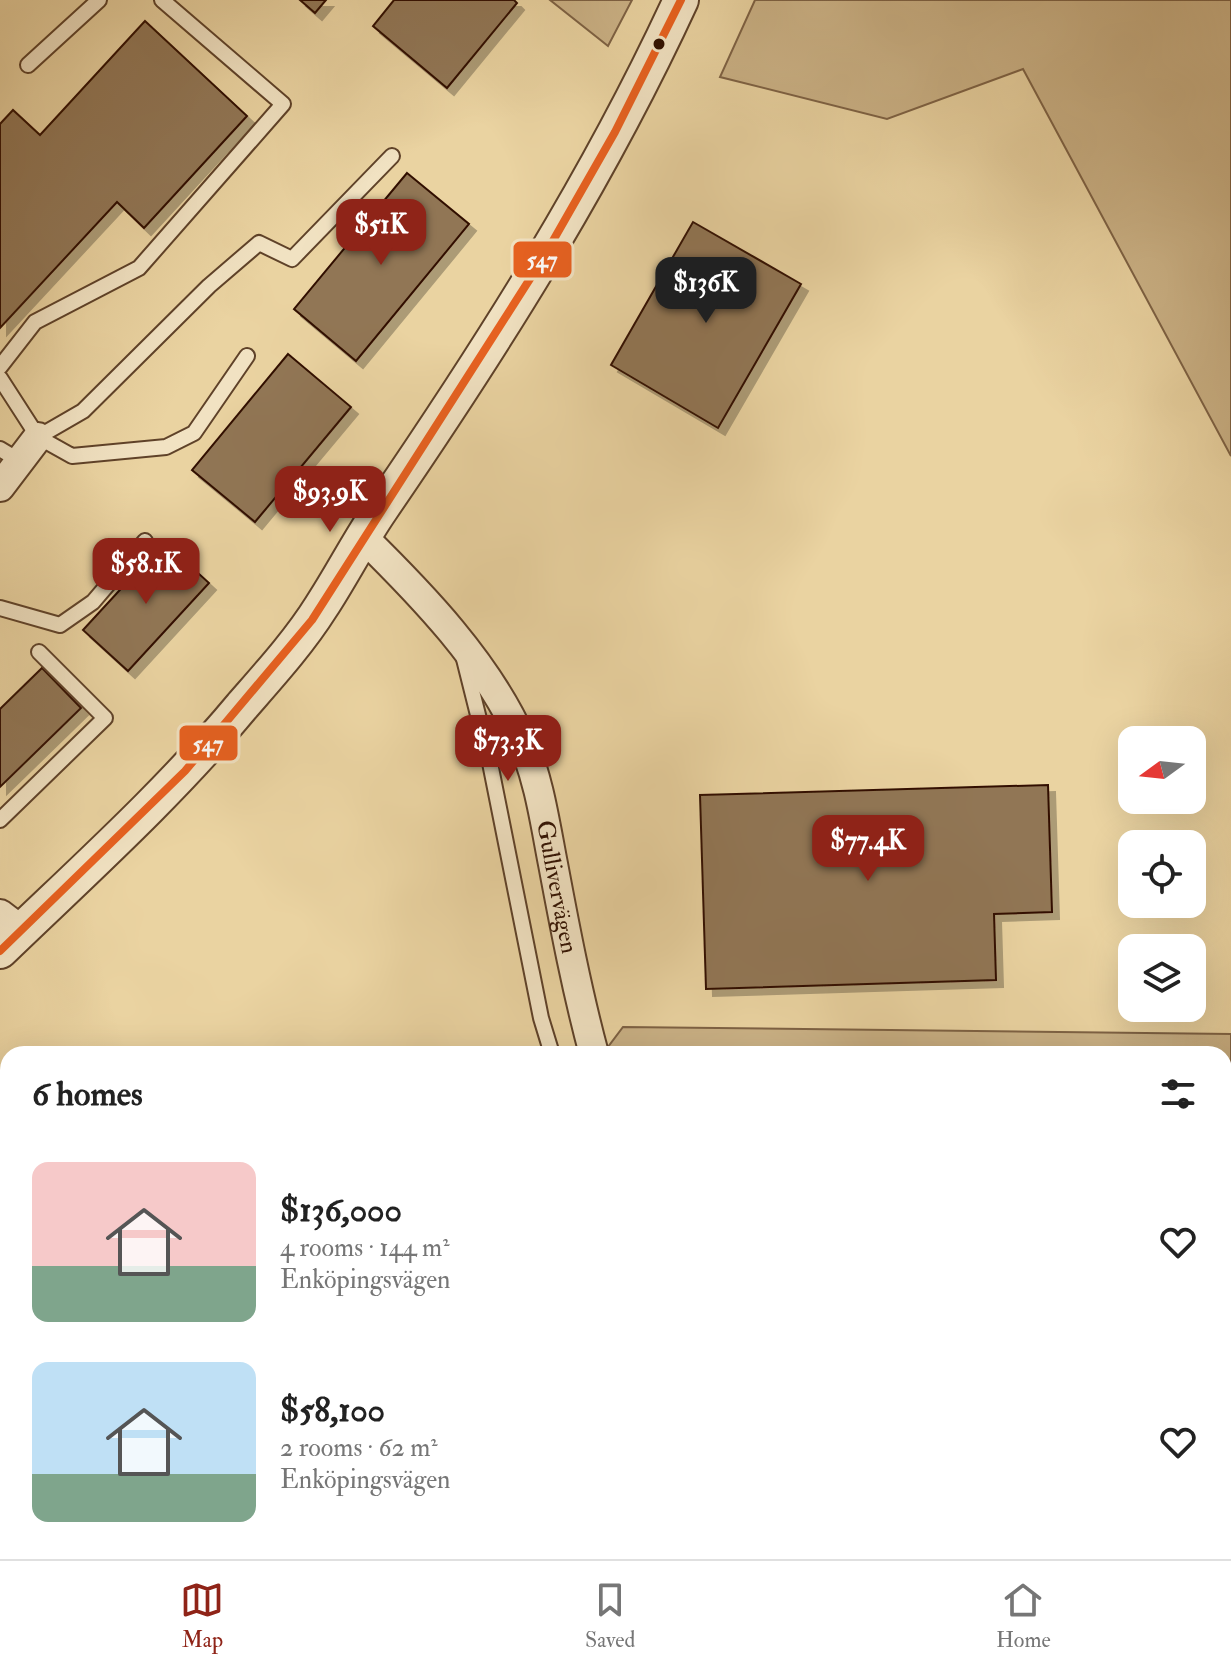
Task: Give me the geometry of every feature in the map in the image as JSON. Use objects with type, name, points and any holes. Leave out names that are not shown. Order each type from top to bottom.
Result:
[{"type":"street","points":[[7,932],[143,817],[241,708],[320,609],[362,536],[460,393],[549,253],[636,97],[681,0]]},
{"type":"street","points":[[0,487],[10,455],[38,437]]},
{"type":"street","name":"Gullivervägen","points":[[362,536],[402,575],[487,677],[523,741],[540,797],[579,996],[592,1046]]},
{"type":"lane","points":[[28,65],[99,0]]},
{"type":"lane","points":[[0,367],[35,322],[139,268],[283,104],[162,0]]},
{"type":"lane","points":[[38,437],[83,411],[209,286],[259,243],[292,259],[392,156]]},
{"type":"lane","points":[[0,378],[38,437],[72,456],[166,447],[194,433],[247,356]]},
{"type":"lane","points":[[0,608],[60,625],[93,602],[145,541]]},
{"type":"lane","points":[[461,647],[490,763],[541,1018],[550,1046]]},
{"type":"lane","points":[[0,820],[105,718],[39,652]]},
{"type":"shaded area","points":[[550,0],[632,0],[608,46]]},
{"type":"shaded area","points":[[755,0],[1231,0],[1231,456],[1023,69],[887,119],[720,77]]},
{"type":"shaded area","points":[[623,1027],[1231,1034],[1231,1046],[609,1046]]},
{"type":"building","points":[[300,0],[326,0],[315,13]]},
{"type":"building","points":[[394,0],[514,0],[517,3],[447,88],[373,26]]},
{"type":"building","points":[[145,21],[247,116],[144,228],[117,202],[0,328],[0,124],[13,110],[40,135]]},
{"type":"building","points":[[407,173],[469,224],[356,361],[294,309]]},
{"type":"building","points":[[693,222],[801,284],[718,428],[611,365]]},
{"type":"building","points":[[288,354],[351,407],[255,522],[192,470]]},
{"type":"building","points":[[164,542],[209,583],[128,671],[83,630]]},
{"type":"building","points":[[42,668],[81,708],[0,787],[0,709]]},
{"type":"building","points":[[1048,785],[1052,912],[994,914],[996,980],[706,989],[700,795]]},
{"type":"transit line","name":"547","points":[[0,951],[185,771],[312,620],[542,260],[615,132],[681,0]]}]
